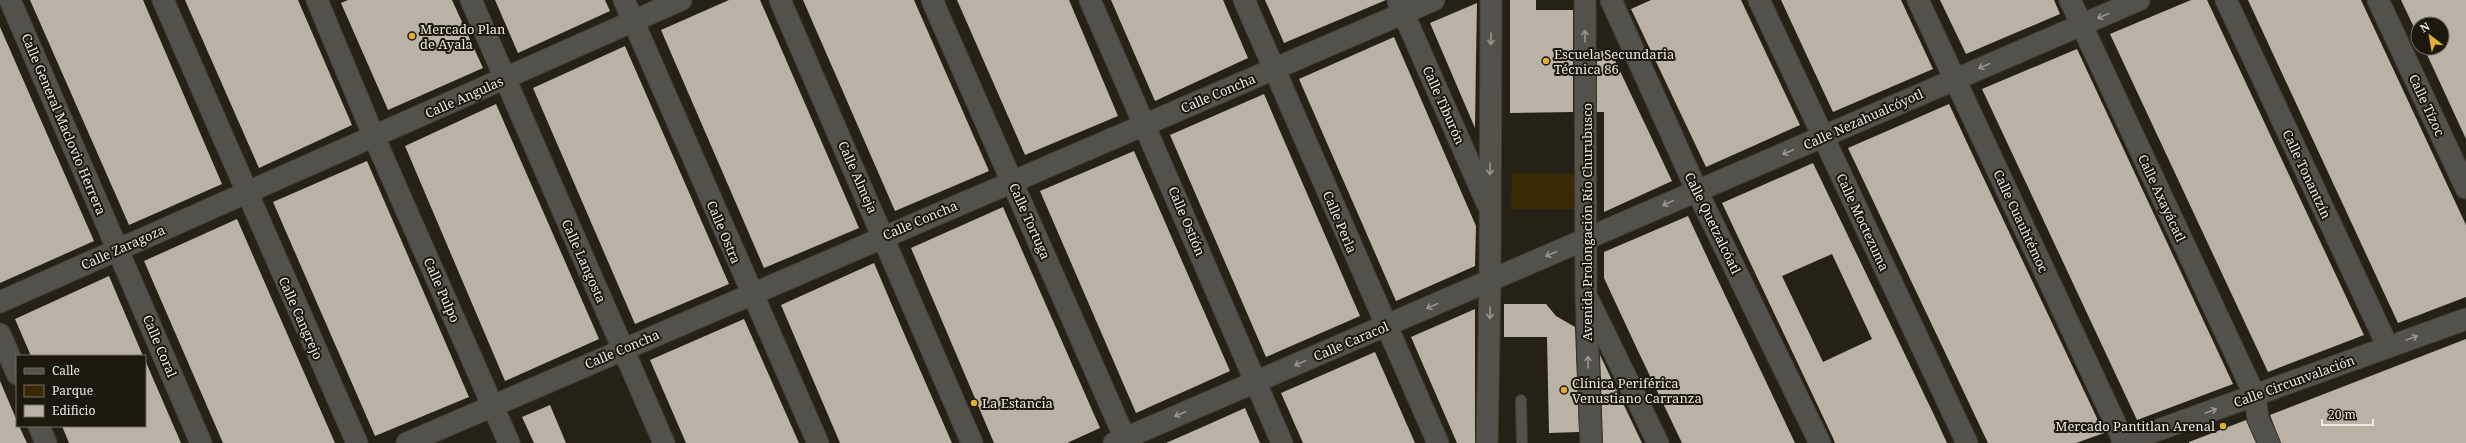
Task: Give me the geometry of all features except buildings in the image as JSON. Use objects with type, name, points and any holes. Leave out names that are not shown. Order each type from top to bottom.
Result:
[{"type":"street","name":"Calle General Maclovio Herrera","points":[[10,0],[118,249]]},
{"type":"street","name":"Calle Cangrejo","points":[[163,0],[246,194],[357,443]]},
{"type":"street","name":"Calle Pulpo","points":[[317,0],[374,137],[494,406],[509,443]]},
{"type":"street","name":"Calle Langosta","points":[[471,0],[504,79],[664,443]]},
{"type":"street","name":"Calle Ostra","points":[[624,0],[751,294],[818,443]]},
{"type":"street","name":"Calle Angulas","points":[[246,194],[681,0]]},
{"type":"street","name":"Calle Almeja","points":[[780,0],[972,443]]},
{"type":"street","name":"Calle Tortuga","points":[[932,0],[1012,181],[1122,442]]},
{"type":"street","name":"Calle Ostión","points":[[1090,0],[1282,443]]},
{"type":"street","name":"Calle Perla","points":[[1244,0],[1438,443]]},
{"type":"street","name":"Calle Concha","points":[[407,443],[623,348],[1274,69],[1401,6],[1434,0]]},
{"type":"street","points":[[1487,443],[1490,280],[1489,209],[1491,0]]},
{"type":"street","name":"Avenida Prolongación Río Churubusco","points":[[1585,0],[1586,293],[1591,443]]},
{"type":"street","name":"Calle Quetzalcóatl","points":[[1611,0],[1697,191],[1820,443]]},
{"type":"street","name":"Calle Moctezuma","points":[[1759,0],[1967,443]]},
{"type":"street","name":"Calle Cuauhtémoc","points":[[1918,0],[2123,442]]},
{"type":"street","name":"Calle Axayácatl","points":[[2070,0],[2255,396],[2258,419],[2270,443]]},
{"type":"street","name":"Calle Nezahualcóyotl","points":[[1587,239],[1955,78],[2082,26],[2139,0]]},
{"type":"street","name":"Calle Tonantzín","points":[[2226,0],[2388,347]]},
{"type":"street","name":"Calle Tízoc","points":[[2378,0],[2466,188]]},
{"type":"street","name":"Calle Tiburón","points":[[1401,6],[1489,209]]},
{"type":"street","name":"Calle Zaragoza","points":[[0,302],[246,194]]},
{"type":"street","name":"Calle Caracol","points":[[1122,442],[1256,382],[1587,239]]},
{"type":"street","name":"Calle Coral","points":[[118,249],[201,443]]},
{"type":"street","points":[[1586,293],[1658,443]]},
{"type":"street","name":"Calle Circunvalación","points":[[2123,442],[2255,396],[2466,318]]},
{"type":"street","points":[[0,334],[16,372]]},
{"type":"street","points":[[39,427],[46,443]]},
{"type":"lane","points":[[1520,400],[1522,443]]},
{"type":"green space","points":[[1512,173],[1579,174],[1580,209],[1511,209]]},
{"type":"place","name":"Mercado Plan de Ayala","points":[[412,36]]},
{"type":"place","name":"Escuela Secundaria Técnica 86","points":[[1546,61]]},
{"type":"place","name":"Clínica Periférica Venustiano Carranza","points":[[1564,390]]},
{"type":"place","name":"La Estancia","points":[[974,403]]},
{"type":"place","name":"Mercado Pantitlan Arenal","points":[[2223,426]]}]
